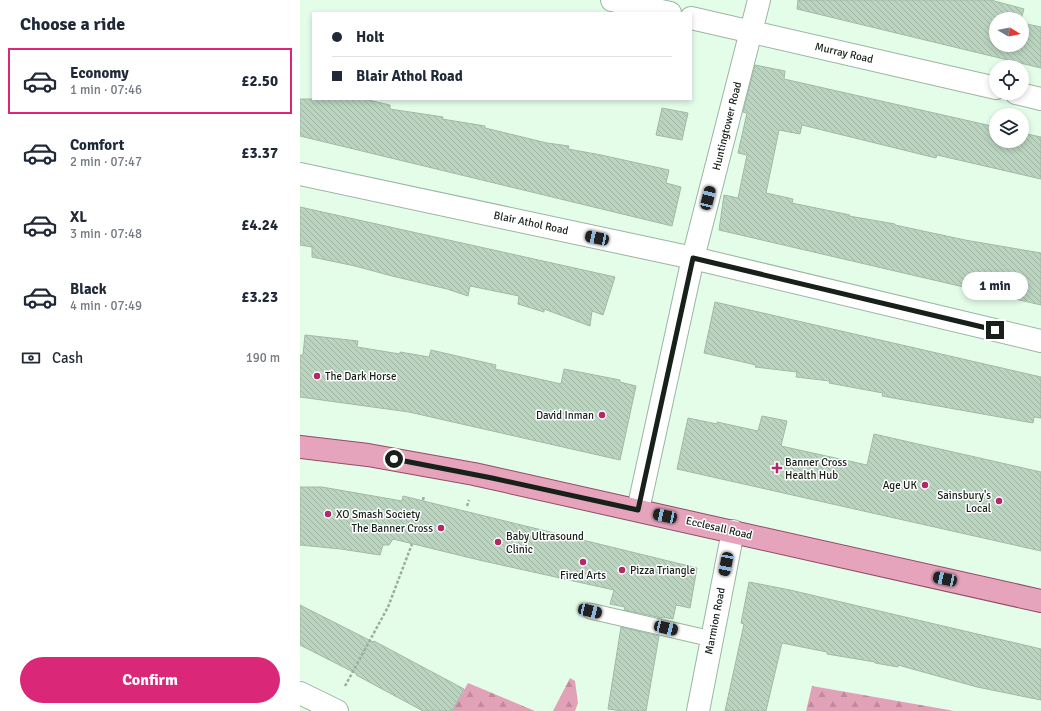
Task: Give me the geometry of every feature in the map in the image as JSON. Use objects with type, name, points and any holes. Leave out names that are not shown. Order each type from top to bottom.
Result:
[{"type":"main road","name":"Ecclesall Road","points":[[300,447],[368,455],[486,477],[1041,601]]},
{"type":"street","points":[[612,0],[666,12]]},
{"type":"street","name":"Huntingtower Road","points":[[638,510],[693,258],[759,0]]},
{"type":"street","name":"Murray Road","points":[[692,18],[989,86]]},
{"type":"street","points":[[1029,96],[1041,99]]},
{"type":"street","name":"Blair Athol Road","points":[[300,174],[693,258],[1041,341]]},
{"type":"street","name":"Marmion Road","points":[[698,711],[733,531]]},
{"type":"street","points":[[300,693],[335,710]]},
{"type":"lane","points":[[590,611],[712,639]]},
{"type":"path","points":[[423,500],[424,496]]},
{"type":"path","points":[[467,506],[469,500]]},
{"type":"path","points":[[335,710],[388,607],[412,544]]},
{"type":"green space","points":[[570,678],[575,681],[578,703],[575,711],[553,711]]},
{"type":"green space","points":[[468,683],[535,711],[452,711]]},
{"type":"green space","points":[[812,686],[949,710],[953,711],[806,711]]},
{"type":"building","points":[[798,0],[991,0],[1024,9],[1023,12],[989,12],[989,52],[1029,52],[1029,24],[1041,27],[1041,68],[1029,65],[1029,60],[1008,60],[797,9]]},
{"type":"building","points":[[755,65],[785,71],[784,79],[989,125],[989,148],[1029,148],[1029,134],[1041,137],[1041,179],[937,155],[936,158],[802,125],[800,134],[779,130],[766,193],[793,199],[792,203],[850,215],[849,216],[895,224],[965,240],[1041,253],[1041,305],[719,230],[724,195],[738,198],[747,155],[738,153],[747,113],[743,112]]},
{"type":"building","points":[[300,99],[368,100],[390,105],[390,109],[443,117],[442,119],[485,126],[485,128],[547,143],[569,146],[568,149],[669,170],[666,183],[681,187],[672,226],[300,136]]},
{"type":"building","points":[[662,108],[688,113],[682,140],[656,135]]},
{"type":"building","points":[[300,207],[615,277],[603,315],[592,311],[590,326],[544,309],[544,312],[518,304],[519,296],[470,286],[468,296],[447,289],[355,266],[312,257],[312,247],[300,245]]},
{"type":"building","points":[[715,302],[1041,377],[1041,418],[1034,417],[1033,423],[882,396],[883,393],[829,383],[830,381],[796,377],[797,372],[755,367],[756,365],[704,353]]},
{"type":"building","points":[[305,335],[358,341],[357,347],[400,354],[400,352],[429,357],[431,350],[496,365],[495,369],[561,384],[564,369],[620,380],[620,382],[636,386],[620,460],[409,412],[300,397],[300,355],[303,355]]},
{"type":"building","points":[[762,416],[787,421],[781,446],[867,465],[874,434],[1041,472],[1041,551],[677,469],[688,418],[717,424],[717,422],[758,431]]},
{"type":"building","points":[[300,487],[322,487],[402,501],[403,496],[697,568],[690,608],[676,605],[673,619],[624,610],[625,607],[610,604],[614,590],[393,539],[389,545],[383,545],[380,555],[300,545]]},
{"type":"building","points":[[749,582],[790,590],[1041,649],[1041,700],[977,687],[898,665],[898,667],[827,654],[827,652],[782,643],[766,711],[725,711],[744,624],[741,623]]},
{"type":"building","points":[[300,605],[373,642],[374,641],[464,689],[452,711],[423,711],[356,675],[357,674],[300,645]]},
{"type":"building","points":[[621,627],[659,636],[646,711],[622,711],[608,709]]},
{"type":"place","name":"The Dark Horse","points":[[317,376]]},
{"type":"place","name":"David Inman","points":[[602,415]]},
{"type":"place","name":"Banner Cross Health Hub","points":[[777,468]]},
{"type":"place","name":"Age UK","points":[[925,485]]},
{"type":"place","name":"Sainsbury's Local","points":[[999,501]]},
{"type":"place","name":"XO Smash Society","points":[[328,514]]},
{"type":"place","name":"The Banner Cross","points":[[441,528]]},
{"type":"place","name":"Baby Ultrasound Clinic","points":[[498,542]]},
{"type":"place","name":"Fired Arts","points":[[583,562]]},
{"type":"place","name":"Pizza Triangle","points":[[622,570]]},
{"type":"route","points":[[394,459],[492,478],[638,510],[693,258],[995,330]]}]
